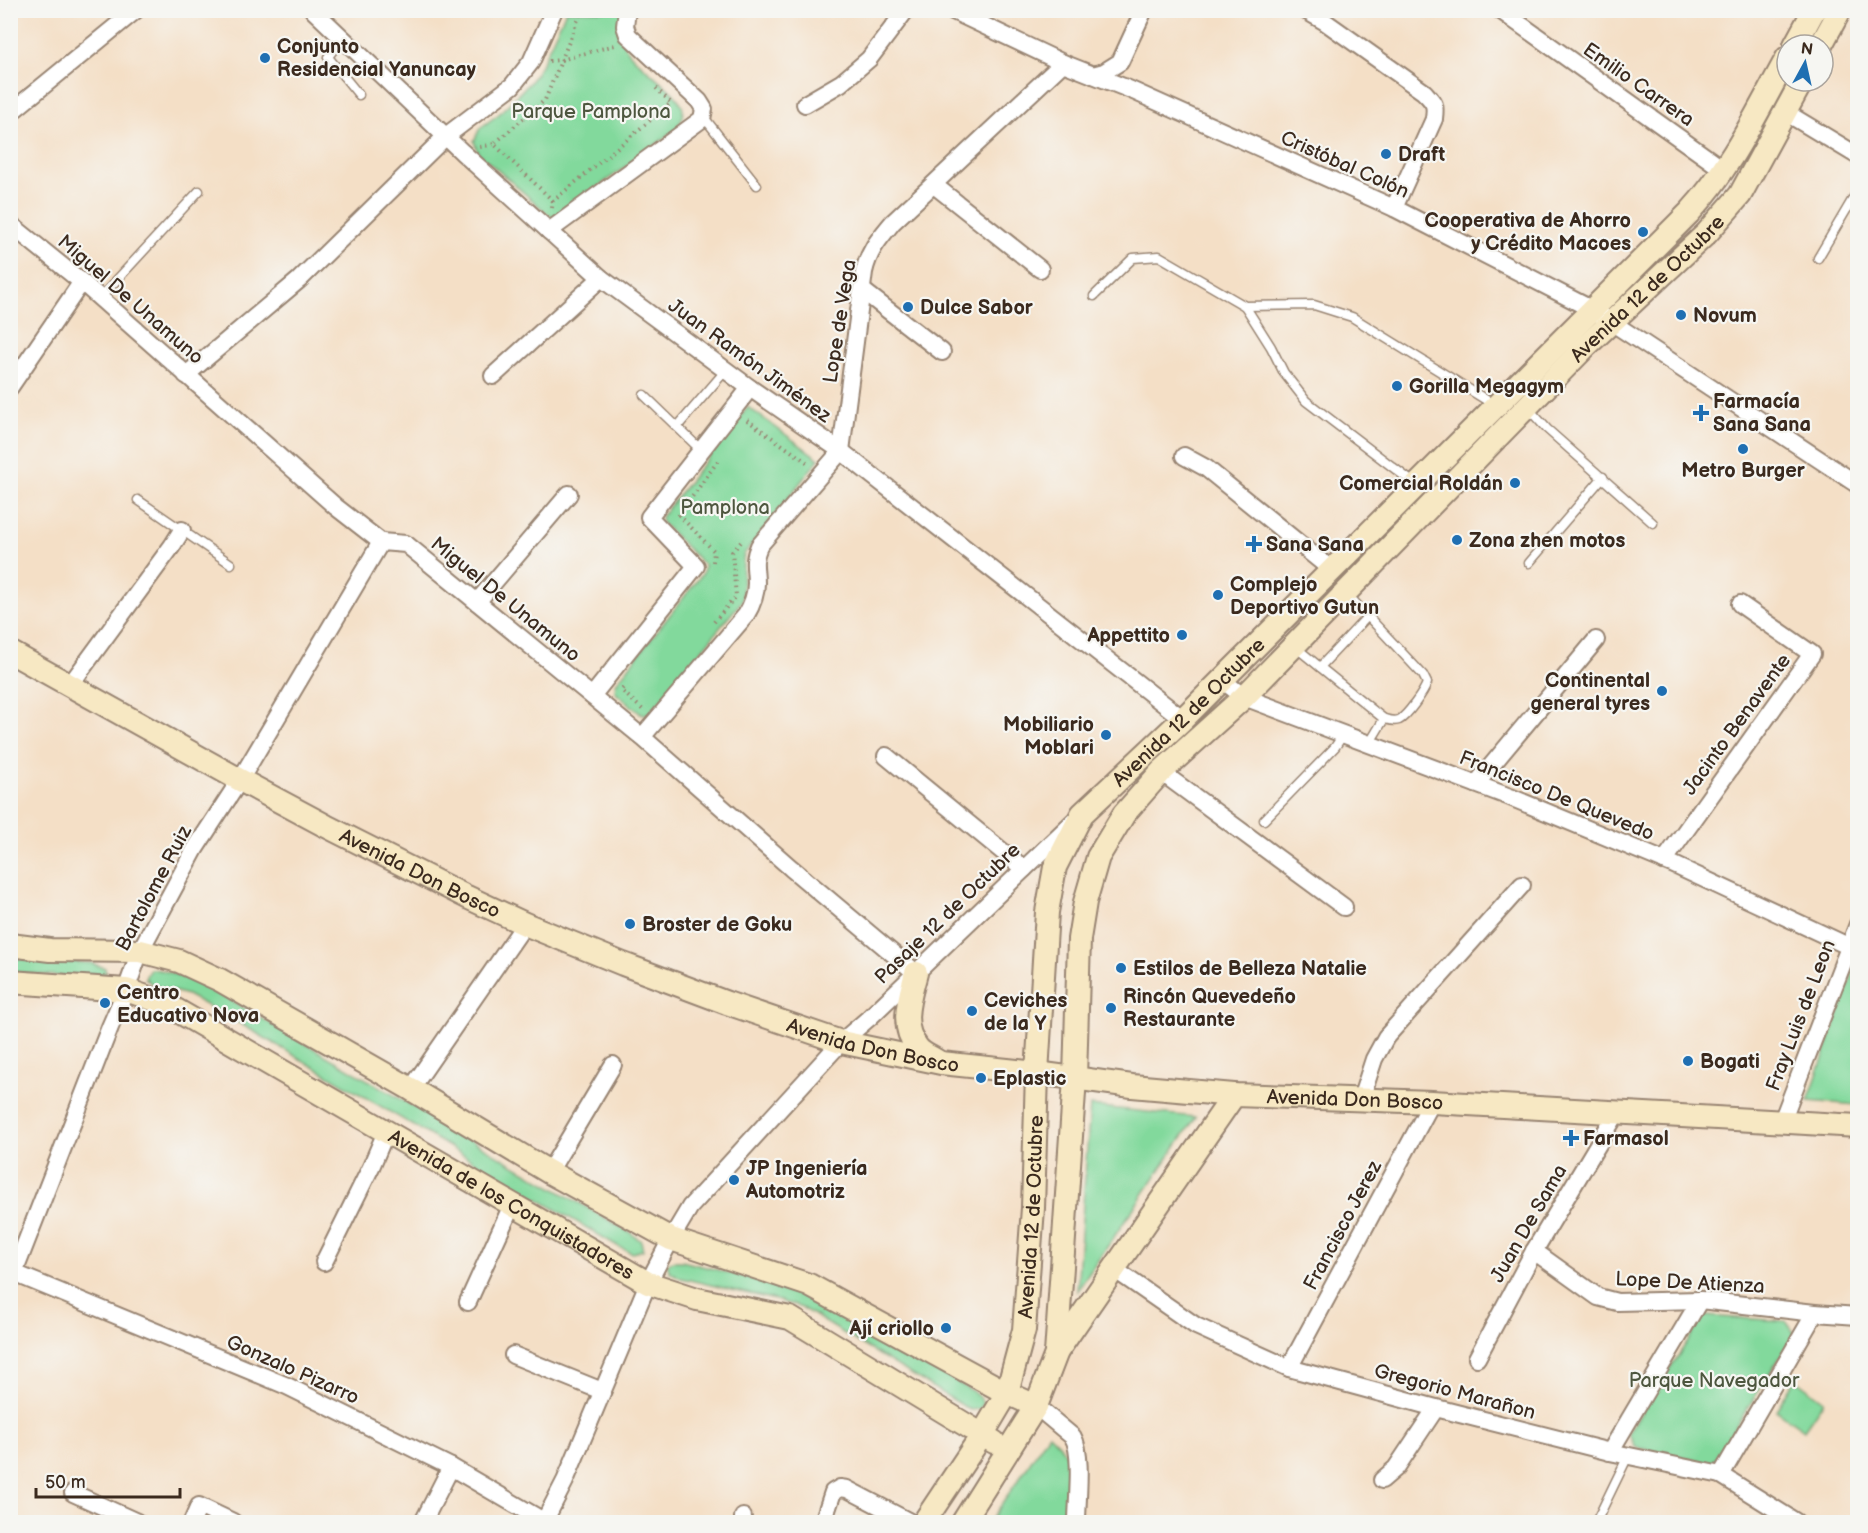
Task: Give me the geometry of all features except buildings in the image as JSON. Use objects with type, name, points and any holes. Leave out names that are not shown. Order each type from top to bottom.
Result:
[{"type":"main road","points":[[1802,33],[1814,10]]},
{"type":"main road","points":[[1828,33],[1840,10]]},
{"type":"main road","name":"Avenida 12 de Octubre","points":[[924,1522],[1007,1393],[1024,1330],[1033,1208],[1037,1073],[1047,912],[1055,867],[1082,814],[1183,720],[1708,193],[1724,170],[1775,79]]},
{"type":"main road","name":"Avenida 12 de Octubre","points":[[963,1522],[1036,1406],[1056,1354],[1074,1078],[1079,939],[1085,902],[1098,857],[1124,814],[1161,772],[1244,697],[1527,407],[1611,323],[1707,233],[1740,195],[1795,93]]},
{"type":"main road","name":"Avenida Don Bosco","points":[[10,652],[240,780],[467,897],[525,924],[654,976],[841,1042],[941,1063],[1132,1086],[1234,1095],[1618,1111],[1857,1126]]},
{"type":"main road","points":[[10,945],[50,950],[140,951],[179,961],[220,980],[411,1089],[549,1172],[671,1239],[809,1285],[1007,1393],[1036,1406]]},
{"type":"main road","points":[[916,973],[906,1011],[908,1030],[917,1048],[941,1063]]},
{"type":"main road","name":"Avenida de los Conquistadores","points":[[10,982],[126,990],[164,1003],[648,1283],[697,1299],[790,1318],[1008,1450]]},
{"type":"main road","points":[[1056,1354],[1234,1095]]},
{"type":"street","points":[[10,113],[136,10]]},
{"type":"street","name":"Juan Ramón Jiménez","points":[[313,10],[601,278],[750,388],[841,451],[1183,720]]},
{"type":"street","points":[[186,375],[299,280],[446,136],[512,86],[531,62],[554,10]]},
{"type":"street","points":[[549,231],[700,122],[703,116],[704,109],[699,101],[629,48],[625,21],[627,10]]},
{"type":"street","points":[[805,104],[841,83],[869,59],[906,10]]},
{"type":"street","name":"Cristóbal Colón","points":[[951,10],[1063,63],[1131,90],[1394,208],[1593,310],[1857,485]]},
{"type":"street","points":[[1093,75],[1104,72],[1120,62],[1144,10]]},
{"type":"street","points":[[1305,10],[1324,21],[1433,100],[1436,108],[1434,119],[1394,208]]},
{"type":"street","name":"Emilio Carrera","points":[[1500,10],[1724,170]]},
{"type":"street","name":"Lope de Vega","points":[[841,451],[867,257],[876,241],[893,222],[1063,63]]},
{"type":"street","points":[[10,90],[24,101]]},
{"type":"street","points":[[1785,112],[1857,156]]},
{"type":"street","points":[[934,185],[1040,269]]},
{"type":"street","name":"Miguel De Unamuno","points":[[10,224],[100,298],[336,507],[381,542],[406,544],[642,737],[800,876],[916,973]]},
{"type":"street","points":[[493,376],[601,278]]},
{"type":"street","points":[[10,387],[81,283]]},
{"type":"street","points":[[862,290],[942,352]]},
{"type":"street","points":[[592,696],[696,566],[649,517],[750,388]]},
{"type":"street","points":[[642,737],[746,615],[755,596],[754,557],[759,546],[841,451]]},
{"type":"street","points":[[1184,456],[1206,468],[1333,571]]},
{"type":"street","points":[[477,602],[569,494]]},
{"type":"street","points":[[70,685],[182,530]]},
{"type":"street","name":"Bartolome Ruiz","points":[[12,1276],[140,951],[195,849],[240,780],[381,542]]},
{"type":"street","name":"Jacinto Benavente","points":[[1664,861],[1812,654],[1740,604]]},
{"type":"street","points":[[1476,784],[1596,640]]},
{"type":"street","name":"Francisco De Quevedo","points":[[1222,680],[1244,697],[1476,784],[1664,861],[1848,946]]},
{"type":"street","points":[[886,756],[1024,869]]},
{"type":"street","points":[[1161,772],[1344,907]]},
{"type":"street","name":"Pasaje 12 de Octubre","points":[[545,1522],[565,1481],[648,1283],[690,1207],[841,1042],[869,1018],[1082,814]]},
{"type":"street","points":[[1361,1100],[1374,1059],[1386,1037],[1522,885]]},
{"type":"street","points":[[411,1089],[525,924]]},
{"type":"street","name":"Fray Luis de Leon","points":[[1782,1121],[1857,924]]},
{"type":"street","points":[[549,1172],[613,1065]]},
{"type":"street","name":"Francisco Jerez","points":[[1289,1368],[1432,1102]]},
{"type":"street","name":"Juan De Sama","points":[[1477,1358],[1534,1251],[1618,1111]]},
{"type":"street","points":[[324,1262],[386,1132]]},
{"type":"street","points":[[468,1302],[512,1205]]},
{"type":"street","name":"Lope De Atienza","points":[[1534,1251],[1598,1297],[1617,1302],[1700,1300],[1857,1316]]},
{"type":"street","name":"Gregorio Marañon","points":[[1114,1269],[1196,1326],[1289,1368],[1610,1452],[1721,1475],[1796,1522]]},
{"type":"street","name":"Gonzalo Pizarro","points":[[12,1276],[287,1386],[451,1467],[545,1522]]},
{"type":"street","points":[[1610,1452],[1700,1300]]},
{"type":"street","points":[[1721,1475],[1815,1313]]},
{"type":"street","points":[[513,1355],[602,1391]]},
{"type":"street","points":[[1036,1406],[1077,1443],[1077,1522]]},
{"type":"street","points":[[1382,1480],[1396,1468],[1436,1408]]},
{"type":"street","points":[[423,1522],[451,1467]]},
{"type":"street","points":[[823,1522],[833,1492],[840,1488],[847,1489],[910,1522]]},
{"type":"street","points":[[73,1493],[137,1522]]},
{"type":"street","points":[[192,1522],[199,1506],[233,1522]]},
{"type":"lane","points":[[342,38],[328,57],[359,95]]},
{"type":"lane","points":[[703,116],[757,185]]},
{"type":"lane","points":[[1818,258],[1857,189]]},
{"type":"lane","points":[[100,298],[199,191]]},
{"type":"lane","points":[[1094,296],[1133,258],[1159,256],[1245,306],[1271,347],[1284,373],[1306,401],[1418,485]]},
{"type":"lane","points":[[1245,306],[1314,305],[1352,317],[1496,406]]},
{"type":"lane","points":[[677,427],[726,370]]},
{"type":"lane","points":[[644,395],[702,450]]},
{"type":"lane","points":[[1527,407],[1547,429],[1604,477],[1653,523]]},
{"type":"lane","points":[[1529,563],[1604,477]]},
{"type":"lane","points":[[138,500],[231,564]]},
{"type":"lane","points":[[1293,646],[1384,719],[1393,721],[1402,718],[1427,683],[1423,675],[1345,593]]},
{"type":"lane","points":[[1320,667],[1367,616]]},
{"type":"lane","points":[[1369,745],[1384,719]]},
{"type":"lane","points":[[1264,820],[1335,747],[1343,735]]},
{"type":"lane","points":[[1596,1522],[1628,1456]]},
{"type":"path","points":[[582,10],[545,100],[494,144],[553,201],[670,103],[654,86]]},
{"type":"path","points":[[614,34],[614,45]]},
{"type":"path","points":[[531,62],[561,60],[614,45],[629,48]]},
{"type":"path","points":[[614,45],[629,48]]},
{"type":"green space","name":"Parque Pamplona","points":[[566,11],[623,11],[624,44],[637,61],[675,95],[681,104],[683,114],[677,129],[554,219],[478,153],[474,141],[480,128],[499,114],[530,82],[540,67]]},
{"type":"green space","name":"Pamplona","points":[[748,407],[819,459],[744,554],[742,601],[651,712],[641,714],[617,694],[616,683],[703,573],[704,565],[662,523],[661,517]]},
{"type":"green space","points":[[10,958],[91,963],[105,968],[106,974],[58,976],[11,972]]},
{"type":"green space","points":[[1857,961],[1857,1105],[1808,1101]]},
{"type":"green space","points":[[150,969],[173,974],[215,991],[629,1232],[641,1241],[643,1250],[632,1253],[621,1248],[241,1024],[187,995],[153,985],[145,978]]},
{"type":"green space","points":[[1090,1106],[1196,1117],[1077,1291]]},
{"type":"green space","points":[[673,1261],[682,1261],[785,1287],[831,1306],[972,1391],[981,1399],[983,1405],[979,1409],[970,1410],[802,1308],[681,1278],[670,1272],[667,1265]]},
{"type":"green space","name":"Parque Navegador","points":[[1704,1316],[1786,1321],[1795,1334],[1712,1464],[1635,1447],[1628,1433]]},
{"type":"green space","points":[[1795,1379],[1824,1401],[1804,1430],[1776,1410]]},
{"type":"green space","points":[[1049,1434],[1067,1456],[1072,1522],[990,1522]]},
{"type":"place","name":"Conjunto Residencial Yanuncay","points":[[265,58]]},
{"type":"place","name":"Draft","points":[[1386,154]]},
{"type":"place","name":"Cooperativa de Ahorro y Crédito Macoes","points":[[1643,232]]},
{"type":"place","name":"Dulce Sabor","points":[[908,307]]},
{"type":"place","name":"Novum","points":[[1681,315]]},
{"type":"place","name":"Gorilla Megagym","points":[[1397,386]]},
{"type":"place","name":"Farmacía Sana Sana","points":[[1701,413]]},
{"type":"place","name":"Metro Burger","points":[[1743,449]]},
{"type":"place","name":"Comercial Roldán","points":[[1515,483]]},
{"type":"place","name":"Zona zhen motos","points":[[1457,540]]},
{"type":"place","name":"Sana Sana","points":[[1254,544]]},
{"type":"place","name":"Complejo Deportivo Gutun","points":[[1218,595]]},
{"type":"place","name":"Appettito","points":[[1182,635]]},
{"type":"place","name":"Continental general tyres","points":[[1662,691]]},
{"type":"place","name":"Mobiliario Moblari","points":[[1106,735]]},
{"type":"place","name":"Broster de Goku","points":[[630,924]]},
{"type":"place","name":"Estilos de Belleza Natalie","points":[[1121,968]]},
{"type":"place","name":"Centro Educativo Nova","points":[[105,1003]]},
{"type":"place","name":"Rincón Quevedeño Restaurante","points":[[1111,1008]]},
{"type":"place","name":"Ceviches de la Y","points":[[972,1011]]},
{"type":"place","name":"Bogati","points":[[1688,1061]]},
{"type":"place","name":"Eplastic","points":[[981,1078]]},
{"type":"place","name":"Farmasol","points":[[1571,1138]]},
{"type":"place","name":"JP Ingeniería Automotriz","points":[[734,1180]]},
{"type":"place","name":"Ají criollo","points":[[946,1328]]}]
